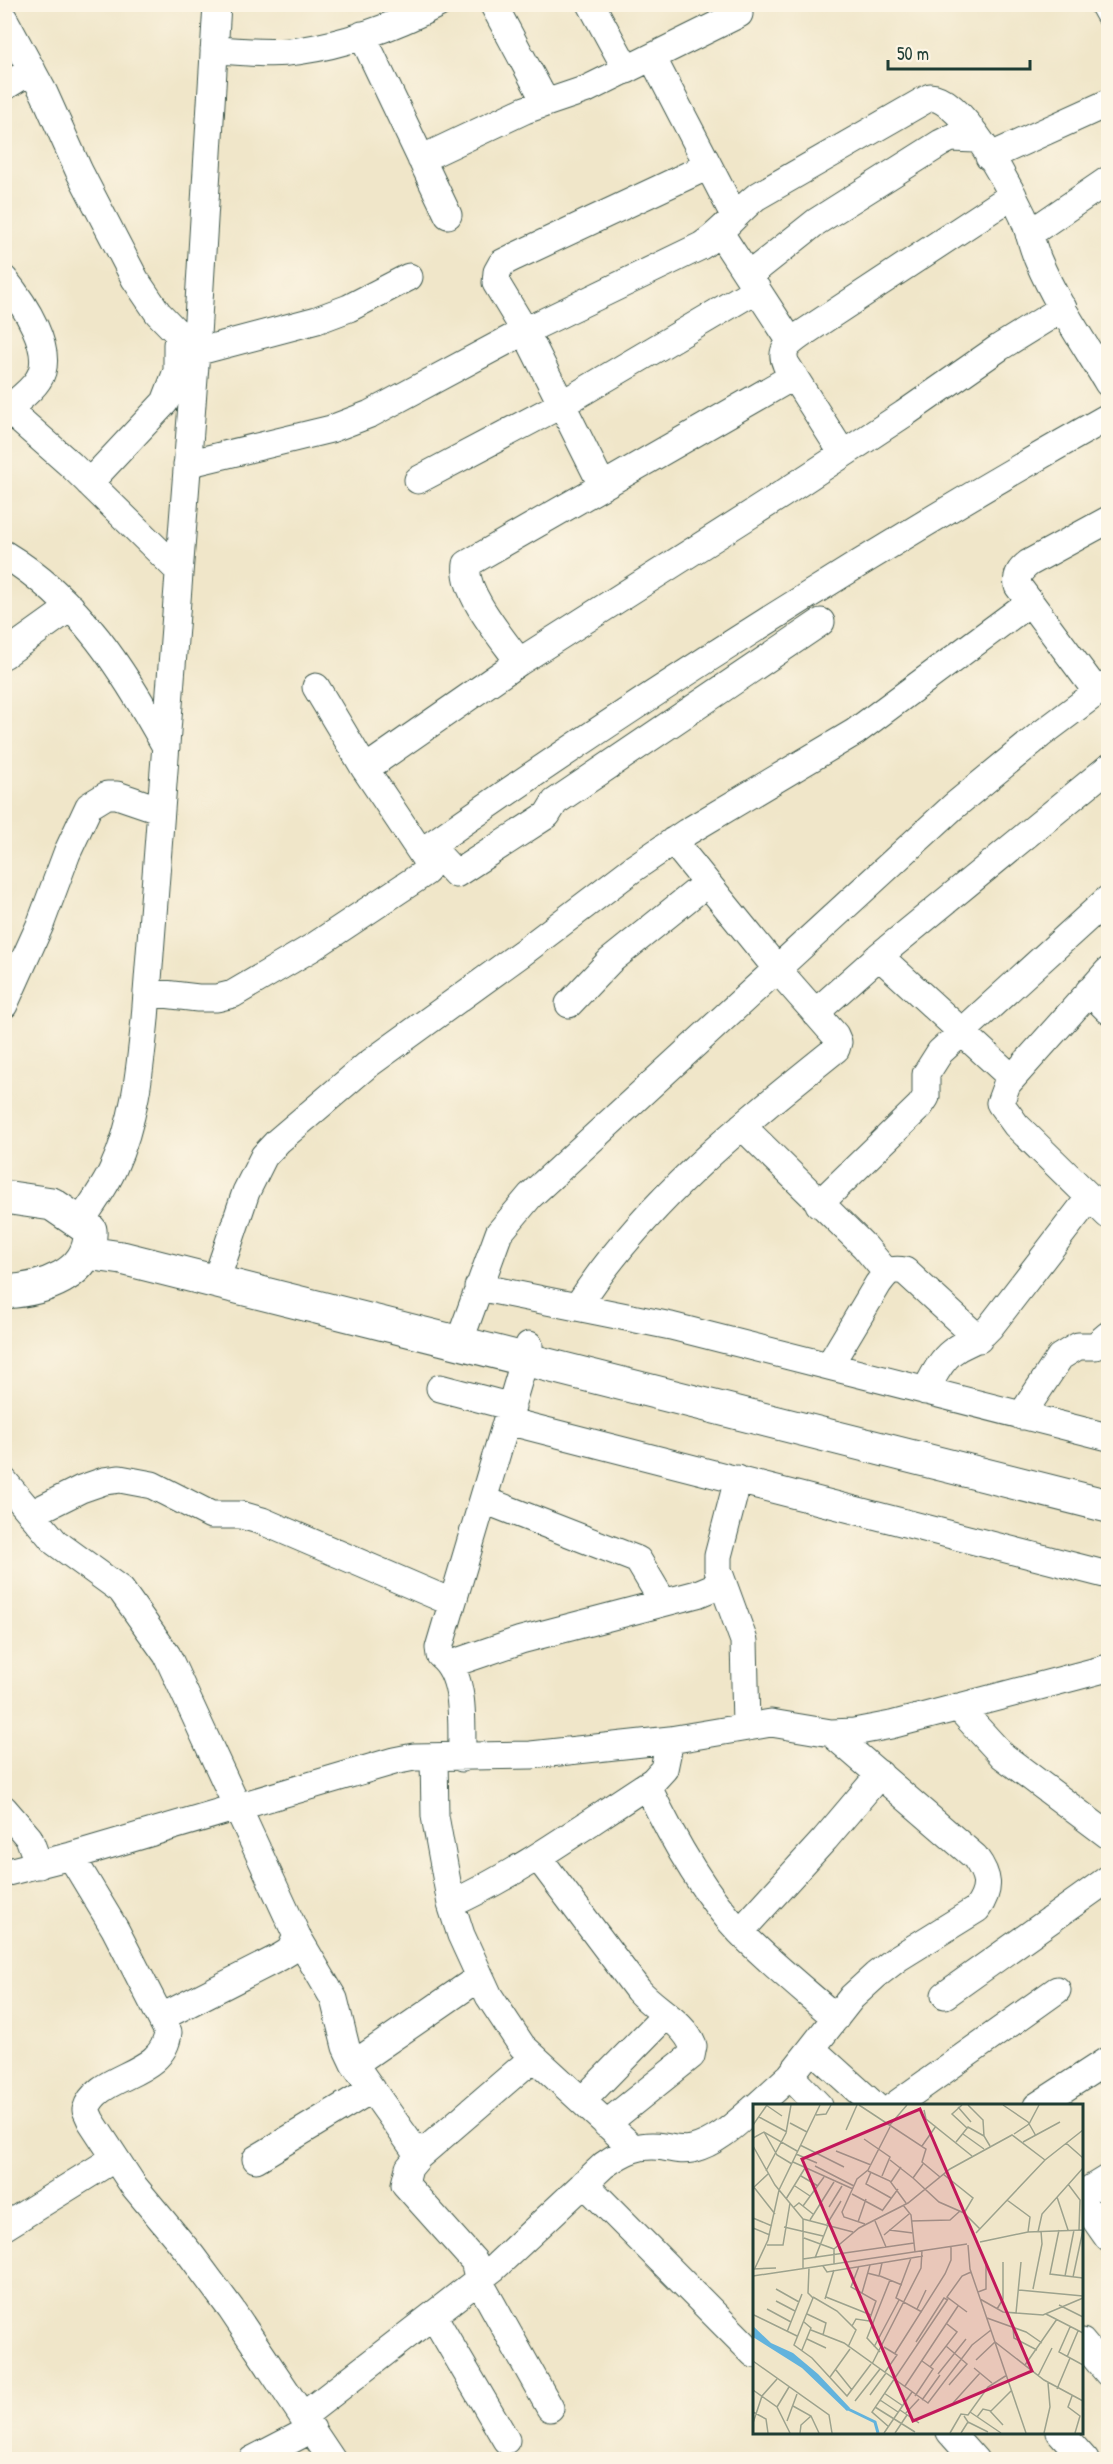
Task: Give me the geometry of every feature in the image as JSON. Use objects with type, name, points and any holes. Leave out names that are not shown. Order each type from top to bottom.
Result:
[{"type":"main road","points":[[4,1197],[52,1204],[86,1234],[122,1258],[1108,1491]]},
{"type":"main road","points":[[86,1234],[221,1266],[464,1329],[527,1353],[1108,1506]]},
{"type":"main road","points":[[4,1292],[51,1284],[76,1267],[86,1234]]},
{"type":"street","points":[[86,1234],[113,1171],[138,1088],[187,464],[187,343],[217,4]]},
{"type":"street","points":[[214,50],[297,51],[362,35],[438,4]]},
{"type":"street","points":[[493,4],[546,103]]},
{"type":"street","points":[[591,4],[627,70]]},
{"type":"street","points":[[421,159],[546,103],[587,89],[739,14]]},
{"type":"street","points":[[4,19],[32,70],[79,171],[135,279],[158,313],[187,343]]},
{"type":"street","points":[[362,35],[448,215]]},
{"type":"street","points":[[652,57],[708,166],[727,224],[752,282],[791,342]]},
{"type":"street","points":[[4,87],[32,70]]},
{"type":"street","points":[[187,464],[265,446],[359,419],[525,331],[701,246],[756,197],[930,97],[939,97],[947,102],[983,148],[1013,195],[1038,260],[1063,308],[1108,383]]},
{"type":"street","points":[[418,480],[562,404],[752,282],[816,222],[941,143],[951,138],[983,148],[1108,104]]},
{"type":"street","points":[[602,485],[525,331],[496,282],[497,272],[502,263],[708,166]]},
{"type":"street","points":[[1029,234],[1108,180]]},
{"type":"street","points":[[843,454],[783,357],[791,342],[1013,195]]},
{"type":"street","points":[[187,343],[317,320],[349,308],[409,277]]},
{"type":"street","points":[[4,279],[21,300],[41,343],[44,364],[40,378],[6,407],[89,483],[179,571]]},
{"type":"street","points":[[365,769],[519,662],[843,454],[1000,347],[1063,308]]},
{"type":"street","points":[[89,483],[165,402],[187,343]]},
{"type":"street","points":[[519,662],[476,599],[465,574],[467,564],[794,376]]},
{"type":"street","points":[[426,849],[671,681],[991,483],[1108,417]]},
{"type":"street","points":[[464,1329],[491,1250],[508,1219],[954,806],[1040,735],[1103,688],[1030,602],[1018,586],[1017,578],[1020,570],[1029,563],[1108,520]]},
{"type":"street","points":[[4,554],[44,580],[102,641],[127,678],[166,747]]},
{"type":"street","points":[[221,1266],[255,1171],[278,1141],[366,1066],[673,841],[855,732],[1030,602]]},
{"type":"street","points":[[4,655],[71,607]]},
{"type":"street","points":[[316,687],[365,769],[426,849],[456,874],[547,814],[555,802],[821,622]]},
{"type":"street","points":[[815,1013],[879,956],[1108,768]]},
{"type":"street","points":[[4,1005],[89,806],[107,795],[117,795],[161,810]]},
{"type":"street","points":[[577,1307],[600,1272],[637,1226],[742,1126],[836,1049],[838,1042],[835,1035],[777,969],[673,841]]},
{"type":"street","points":[[147,992],[198,998],[218,998],[233,994],[313,947],[421,876],[428,866],[426,849]]},
{"type":"street","points":[[569,1004],[610,961],[707,883]]},
{"type":"street","points":[[819,1204],[920,1106],[926,1097],[926,1074],[930,1064],[962,1030],[1108,899]]},
{"type":"street","points":[[879,956],[1012,1078]]},
{"type":"street","points":[[926,1391],[943,1360],[954,1350],[979,1340],[1099,1206],[1005,1114],[1000,1103],[1012,1078],[1099,1001],[1108,971]]},
{"type":"street","points":[[742,1126],[865,1247],[887,1272]]},
{"type":"street","points":[[829,1366],[887,1272],[894,1269],[905,1271],[979,1340]]},
{"type":"street","points":[[478,1287],[671,1326],[1108,1437]]},
{"type":"street","points":[[1021,1416],[1060,1357],[1078,1346],[1095,1346],[1108,1335]]},
{"type":"street","points":[[462,1758],[461,1710],[451,1664],[440,1655],[439,1648],[527,1353]]},
{"type":"street","points":[[440,1388],[510,1414],[738,1479],[1108,1575]]},
{"type":"street","points":[[738,1479],[718,1556],[721,1584],[735,1612],[744,1641],[746,1726]]},
{"type":"street","points":[[31,1514],[104,1481],[138,1481],[152,1485],[211,1515],[241,1515],[262,1521],[451,1602]]},
{"type":"street","points":[[5,1484],[55,1542],[121,1590],[145,1622],[179,1677],[297,1936],[334,1999],[346,2047],[354,2064],[419,2156]]},
{"type":"street","points":[[484,1500],[638,1560],[663,1602]]},
{"type":"street","points":[[451,1664],[521,1640],[698,1594],[721,1584]]},
{"type":"street","points":[[4,1873],[71,1856],[394,1761],[434,1757],[531,1755],[670,1740],[771,1723],[831,1733],[854,1732],[891,1725],[1108,1668]]},
{"type":"street","points":[[958,1707],[1003,1756],[1108,1835]]},
{"type":"street","points":[[759,2104],[790,2076],[852,1997],[898,1958],[977,1909],[986,1896],[988,1882],[985,1870],[975,1857],[831,1733]]},
{"type":"street","points":[[451,1904],[489,1886],[538,1857],[647,1785],[664,1768],[670,1740]]},
{"type":"street","points":[[434,1757],[435,1816],[451,1904],[480,1977],[508,2028],[534,2057],[632,2147]]},
{"type":"street","points":[[740,1932],[825,1839],[880,1774]]},
{"type":"street","points":[[647,1785],[662,1817],[692,1865],[740,1932],[836,2018]]},
{"type":"street","points":[[4,1809],[29,1838],[39,1864]]},
{"type":"street","points":[[71,1856],[162,2017],[168,2032],[167,2044],[162,2053],[148,2064],[93,2095],[86,2110],[133,2186],[191,2255],[231,2309],[332,2460]]},
{"type":"street","points":[[538,1857],[638,1990],[691,2039],[693,2046],[691,2056],[606,2124]]},
{"type":"street","points":[[945,1995],[1108,1879]]},
{"type":"street","points":[[162,2017],[280,1958],[295,1945],[297,1936]]},
{"type":"street","points":[[354,2064],[480,1977]]},
{"type":"street","points":[[897,2104],[1057,1990]]},
{"type":"street","points":[[582,2101],[666,2015]]},
{"type":"street","points":[[812,2049],[873,2104]]},
{"type":"street","points":[[534,2057],[419,2156],[409,2168],[405,2184],[474,2261],[479,2281],[550,2408]]},
{"type":"street","points":[[1040,2104],[1108,2060]]},
{"type":"street","points":[[790,2076],[817,2104]]},
{"type":"street","points":[[256,2159],[372,2089]]},
{"type":"street","points":[[252,2460],[308,2423],[479,2281],[604,2164],[632,2147],[648,2145],[680,2150],[705,2145],[753,2109]]},
{"type":"street","points":[[4,2227],[115,2158]]},
{"type":"street","points":[[1083,2193],[1108,2178]]},
{"type":"street","points":[[584,2183],[753,2353]]},
{"type":"street","points":[[1083,2202],[1108,2238]]},
{"type":"street","points":[[434,2317],[506,2440]]},
{"type":"street","points":[[1083,2343],[1108,2373]]},
{"type":"street","points":[[951,2434],[975,2460]]},
{"type":"street","points":[[1061,2434],[1085,2460]]}]
